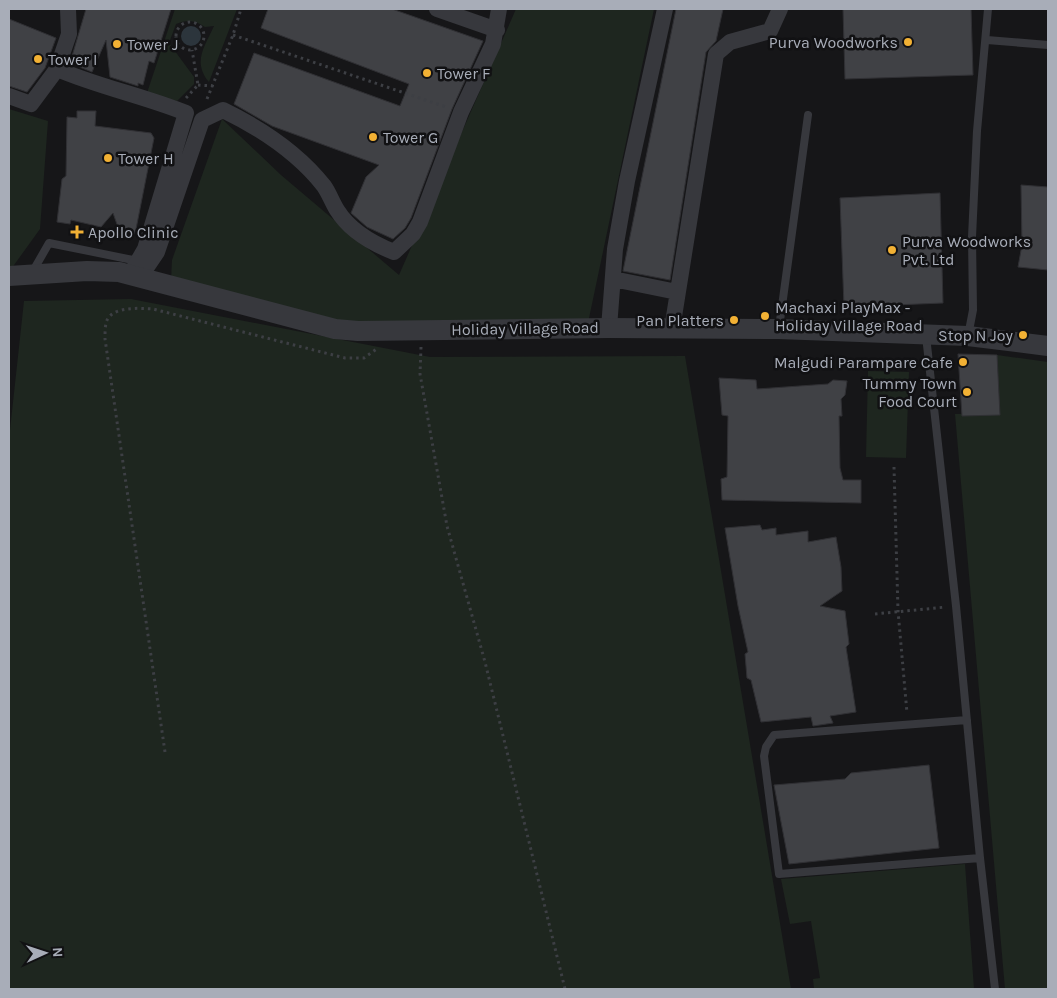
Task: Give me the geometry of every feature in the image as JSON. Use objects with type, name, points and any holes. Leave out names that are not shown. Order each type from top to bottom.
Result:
[{"type":"street","points":[[9,96],[31,104],[57,69],[69,34],[68,9]]},
{"type":"street","points":[[437,9],[497,30]]},
{"type":"street","points":[[136,271],[157,252],[202,120],[211,114],[223,110],[256,126],[293,156],[324,186],[337,210],[349,226],[372,242],[394,252],[413,234],[420,222],[461,112],[493,44],[497,30],[499,9]]},
{"type":"street","points":[[609,328],[615,249],[627,181],[664,9]]},
{"type":"street","points":[[672,329],[716,54],[730,42],[770,30],[780,9]]},
{"type":"street","points":[[57,69],[85,81],[164,104],[186,113],[145,250],[136,271]]},
{"type":"street","name":"Holiday Village Road","points":[[9,276],[32,273],[136,271],[335,329],[385,332],[425,329],[778,329],[968,336],[1048,346]]},
{"type":"street","points":[[613,279],[677,292]]},
{"type":"lane","points":[[968,336],[973,310],[972,237],[977,130],[987,40],[988,9]]},
{"type":"lane","points":[[987,40],[1048,45]]},
{"type":"lane","points":[[778,329],[808,115]]},
{"type":"lane","points":[[32,273],[49,243],[136,271]]},
{"type":"lane","points":[[926,334],[956,606],[994,989]]},
{"type":"lane","points":[[967,720],[774,735],[766,747],[764,756],[779,874],[980,858]]},
{"type":"path","points":[[206,102],[233,35],[241,9]]},
{"type":"path","points":[[190,22],[202,28],[204,38],[200,46],[192,50],[183,48],[176,37],[182,24],[190,22]]},
{"type":"path","points":[[233,35],[461,112]]},
{"type":"path","points":[[192,50],[198,85]]},
{"type":"path","points":[[198,85],[213,86]]},
{"type":"path","points":[[191,103],[185,99],[198,85]]},
{"type":"path","points":[[165,752],[105,339],[106,322],[110,316],[121,311],[136,308],[153,309],[345,358],[369,355],[377,349],[385,332]]},
{"type":"path","points":[[425,329],[419,356],[420,374],[447,526],[486,662],[565,989]]},
{"type":"path","points":[[894,467],[898,611],[908,725]]},
{"type":"path","points":[[875,614],[956,606]]},
{"type":"shaded area","points":[[175,9],[237,9],[209,82],[201,68],[201,61],[204,47],[214,26],[205,27],[191,21],[176,24],[169,43],[194,77],[194,84],[177,101],[147,93]]},
{"type":"shaded area","points":[[516,9],[654,9],[588,323],[387,333],[171,281],[172,260],[222,119],[281,175],[399,275]]},
{"type":"shaded area","points":[[187,26],[195,26],[201,32],[201,40],[195,46],[187,46],[181,40],[181,32]]},
{"type":"shaded area","points":[[9,109],[48,121],[40,229],[9,272]]},
{"type":"shaded area","points":[[131,299],[430,357],[685,356],[791,989],[9,989],[9,439],[24,301]]},
{"type":"shaded area","points":[[997,355],[1048,362],[1048,989],[1005,989],[955,414],[1000,414]]},
{"type":"shaded area","points":[[868,371],[909,372],[906,458],[866,457]]},
{"type":"shaded area","points":[[965,864],[974,989],[814,989],[813,979],[820,978],[811,921],[790,924],[781,879]]},
{"type":"building","name":"Tower J","points":[[86,9],[171,9],[154,63],[149,61],[143,85],[138,83],[138,86],[110,77],[106,40],[92,72],[70,63]]},
{"type":"building","points":[[268,9],[392,9],[483,41],[452,109],[411,218],[405,228],[393,239],[367,227],[351,213],[366,177],[379,165],[272,126],[234,104],[254,53],[400,106],[409,84],[261,28]]},
{"type":"building","points":[[676,9],[723,9],[716,41],[706,52],[670,280],[623,271]]},
{"type":"building","name":"Purva Woodworks","points":[[843,9],[971,9],[973,75],[845,79]]},
{"type":"building","name":"Tower I","points":[[9,19],[56,38],[45,68],[27,92],[9,86]]},
{"type":"building","name":"Tower H","points":[[77,111],[96,111],[95,126],[151,133],[154,138],[135,234],[119,230],[113,213],[101,227],[71,220],[70,224],[57,222],[62,179],[66,176],[67,117],[77,118]]},
{"type":"building","points":[[1021,185],[1048,187],[1048,270],[1018,267],[1022,245]]},
{"type":"building","name":"Purva Woodworks Pvt. Ltd","points":[[940,193],[943,303],[844,307],[840,198]]},
{"type":"building","name":"Tummy Town Food Court","points":[[958,354],[997,355],[1000,415],[962,416]]},
{"type":"building","points":[[719,378],[756,380],[757,389],[828,384],[833,380],[847,381],[845,395],[841,399],[842,416],[839,416],[840,468],[843,480],[861,480],[861,503],[722,500],[721,479],[727,477],[728,416],[722,415]]},
{"type":"building","points":[[760,525],[762,530],[776,528],[776,535],[808,531],[808,542],[836,537],[841,567],[842,591],[820,606],[845,611],[849,644],[846,647],[856,712],[830,716],[833,723],[813,726],[811,717],[761,722],[751,680],[747,678],[745,654],[748,652],[725,528]]},
{"type":"building","points":[[929,765],[939,848],[789,864],[774,785],[845,779],[851,773]]},
{"type":"place","name":"Purva Woodworks","points":[[908,42]]},
{"type":"place","name":"Tower J","points":[[117,44]]},
{"type":"place","name":"Tower I","points":[[38,59]]},
{"type":"place","name":"Tower F","points":[[427,73]]},
{"type":"place","name":"Tower G","points":[[373,137]]},
{"type":"place","name":"Tower H","points":[[108,158]]},
{"type":"place","name":"Apollo Clinic","points":[[77,232]]},
{"type":"place","name":"Purva Woodworks Pvt. Ltd","points":[[892,250]]},
{"type":"place","name":"Machaxi PlayMax - Holiday Village Road","points":[[765,316]]},
{"type":"place","name":"Pan Platters","points":[[734,320]]},
{"type":"place","name":"Stop N Joy","points":[[1023,335]]},
{"type":"place","name":"Malgudi Parampare Cafe","points":[[963,362]]},
{"type":"place","name":"Tummy Town Food Court","points":[[967,392]]}]
